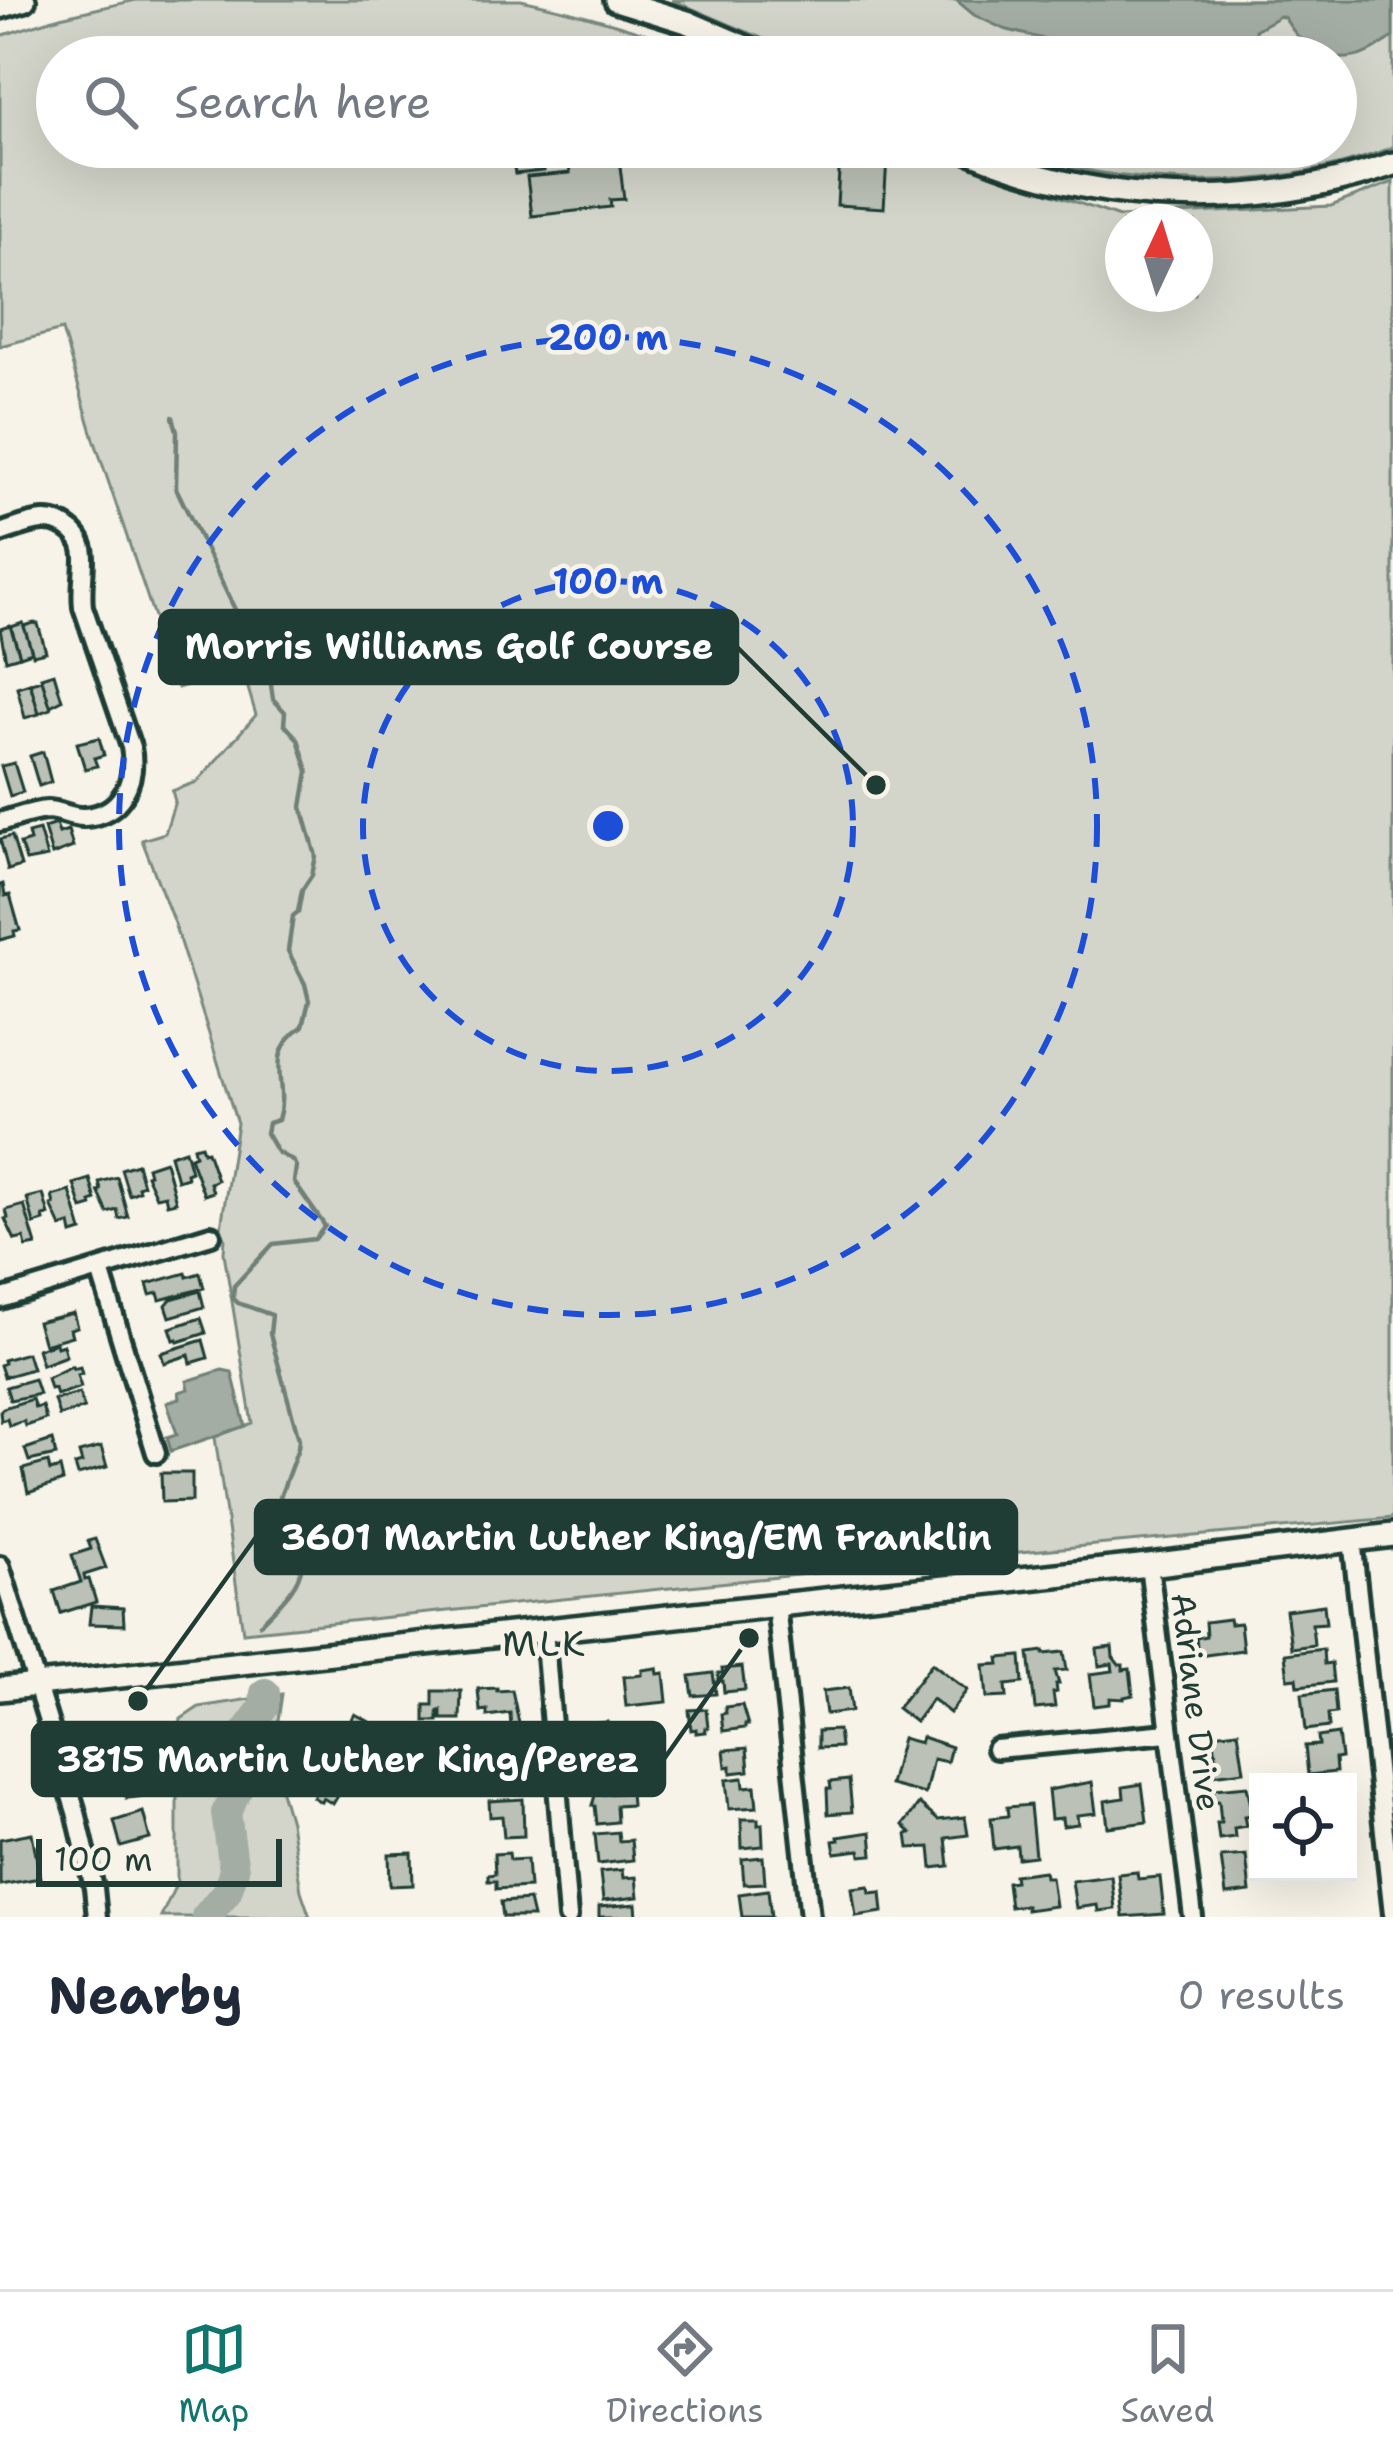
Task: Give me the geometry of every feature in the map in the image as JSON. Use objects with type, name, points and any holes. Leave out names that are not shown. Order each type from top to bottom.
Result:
[{"type":"main road","points":[[0,7],[24,0]]},
{"type":"main road","points":[[616,0],[719,36]]},
{"type":"main road","points":[[1013,168],[1114,191],[1242,196],[1339,180],[1393,164]]},
{"type":"main road","points":[[0,1689],[1393,1535]]},
{"type":"street","points":[[0,533],[57,520],[80,539],[83,607],[134,765],[133,779],[118,802],[92,816],[41,811],[0,823]]},
{"type":"street","points":[[0,1299],[211,1234]]},
{"type":"street","points":[[100,1270],[157,1453]]},
{"type":"street","points":[[1352,1539],[1393,1914]]},
{"type":"street","name":"Adriane Drive","points":[[1149,1565],[1193,1917]]},
{"type":"street","points":[[0,1566],[76,1812],[98,1917]]},
{"type":"street","points":[[776,1605],[810,1917]]},
{"type":"street","points":[[544,1630],[568,1917]]},
{"type":"street","points":[[996,1749],[1168,1733]]},
{"type":"shaded area","points":[[136,0],[521,0],[652,36],[36,36],[36,168],[977,168],[1105,212],[1105,312],[1213,312],[1213,212],[1331,206],[1393,182],[1393,1518],[243,1632],[215,1437],[252,1423],[221,1227],[237,1123],[174,923],[142,840],[165,833],[175,801],[172,791],[197,782],[256,715],[242,668],[178,688],[62,330],[0,346],[0,36]]},
{"type":"shaded area","points":[[672,0],[1393,0],[1393,147],[1357,159],[1357,36],[757,36]]},
{"type":"shaded area","points":[[956,0],[1393,0],[1393,37],[1357,56],[1357,36],[1298,36],[1280,16],[1255,30],[1255,36],[1031,36],[974,15]]},
{"type":"shaded area","points":[[1079,168],[1321,168],[1198,181]]},
{"type":"shaded area","points":[[222,1370],[232,1372],[245,1426],[171,1451],[167,1437],[177,1434],[167,1402],[189,1389],[187,1381]]},
{"type":"shaded area","points":[[282,1694],[274,1748],[278,1781],[310,1917],[161,1917],[177,1882],[181,1719],[199,1707]]},
{"type":"building","points":[[514,168],[544,168],[544,171],[515,174]]},
{"type":"building","points":[[569,168],[620,168],[624,199],[610,200],[611,207],[532,216],[527,177],[570,173]]},
{"type":"building","points":[[839,168],[886,168],[884,208],[837,205]]},
{"type":"building","points":[[23,623],[32,652],[20,656],[11,627]]},
{"type":"building","points":[[34,623],[46,652],[33,655],[24,626]]},
{"type":"building","points":[[10,626],[20,656],[6,660],[0,629]]},
{"type":"building","points":[[54,673],[62,700],[50,706],[41,677]]},
{"type":"building","points":[[42,680],[51,709],[39,713],[30,683]]},
{"type":"building","points":[[30,683],[39,714],[25,718],[17,687]]},
{"type":"building","points":[[99,738],[104,755],[94,758],[97,766],[85,769],[77,743]]},
{"type":"building","points":[[43,752],[51,782],[39,786],[30,756]]},
{"type":"building","points":[[14,763],[23,792],[10,796],[1,766]]},
{"type":"building","points":[[56,824],[59,833],[68,830],[73,847],[52,855],[44,828]]},
{"type":"building","points":[[39,830],[47,857],[26,861],[20,844],[30,841],[28,833]]},
{"type":"building","points":[[12,836],[21,866],[8,870],[0,839]]},
{"type":"building","points":[[0,885],[20,930],[0,940]]},
{"type":"building","points":[[201,1145],[217,1180],[210,1183],[213,1192],[204,1195],[190,1157],[195,1155],[193,1147]]},
{"type":"building","points":[[185,1150],[191,1171],[177,1180],[170,1155]]},
{"type":"building","points":[[165,1161],[176,1202],[167,1204],[165,1195],[156,1197],[146,1175],[147,1167]]},
{"type":"building","points":[[137,1164],[143,1185],[129,1195],[121,1169]]},
{"type":"building","points":[[117,1177],[128,1217],[119,1219],[117,1210],[108,1213],[98,1191],[99,1182]]},
{"type":"building","points":[[90,1179],[96,1200],[82,1209],[74,1184]]},
{"type":"building","points":[[70,1191],[82,1231],[72,1234],[70,1224],[61,1227],[51,1205],[52,1196]]},
{"type":"building","points":[[43,1194],[49,1215],[34,1224],[27,1198]]},
{"type":"building","points":[[24,1205],[36,1245],[26,1247],[24,1238],[15,1240],[5,1219],[6,1210]]},
{"type":"building","points":[[186,1273],[187,1277],[200,1273],[204,1288],[160,1300],[158,1293],[150,1295],[147,1284]]},
{"type":"building","points":[[200,1291],[204,1307],[170,1317],[166,1305],[171,1299]]},
{"type":"building","points":[[73,1313],[77,1327],[70,1329],[72,1336],[44,1344],[37,1322]]},
{"type":"building","points":[[201,1318],[206,1333],[174,1340],[170,1328]]},
{"type":"building","points":[[203,1340],[208,1358],[191,1363],[189,1355],[164,1363],[161,1353]]},
{"type":"building","points":[[63,1345],[66,1356],[42,1365],[37,1349]]},
{"type":"building","points":[[27,1353],[32,1369],[4,1377],[3,1360]]},
{"type":"building","points":[[80,1367],[81,1387],[56,1395],[47,1378]]},
{"type":"building","points":[[34,1379],[39,1394],[10,1400],[6,1387]]},
{"type":"building","points":[[79,1393],[84,1408],[59,1416],[54,1400]]},
{"type":"building","points":[[32,1399],[35,1408],[42,1406],[46,1419],[26,1426],[24,1421],[9,1426],[7,1419],[1,1421],[3,1408]]},
{"type":"building","points":[[52,1440],[56,1455],[29,1461],[25,1449]]},
{"type":"building","points":[[101,1447],[107,1467],[78,1475],[79,1453]]},
{"type":"building","points":[[48,1462],[50,1471],[60,1468],[63,1481],[28,1493],[23,1469]]},
{"type":"building","points":[[161,1473],[192,1473],[192,1501],[162,1502]]},
{"type":"building","points":[[95,1539],[106,1568],[84,1575],[96,1602],[61,1613],[54,1591],[81,1582],[72,1555],[91,1549],[88,1541]]},
{"type":"building","points":[[1324,1605],[1326,1623],[1312,1624],[1314,1645],[1291,1648],[1286,1610]]},
{"type":"building","points":[[91,1606],[123,1608],[124,1625],[89,1624]]},
{"type":"building","points":[[1229,1619],[1230,1624],[1240,1623],[1243,1650],[1198,1656],[1196,1638],[1206,1636],[1205,1622]]},
{"type":"building","points":[[1112,1647],[1123,1670],[1130,1669],[1133,1695],[1094,1706],[1090,1674],[1113,1671],[1112,1664],[1099,1666],[1097,1649]]},
{"type":"building","points":[[1323,1649],[1333,1682],[1298,1686],[1297,1678],[1288,1679],[1285,1654]]},
{"type":"building","points":[[1064,1652],[1067,1670],[1055,1671],[1059,1684],[1053,1693],[1055,1707],[1035,1709],[1029,1653]]},
{"type":"building","points":[[1021,1656],[1023,1683],[1006,1685],[1007,1697],[987,1698],[984,1665]]},
{"type":"building","points":[[932,1663],[967,1690],[950,1713],[932,1699],[915,1722],[897,1708]]},
{"type":"building","points":[[742,1667],[745,1690],[724,1692],[718,1673]]},
{"type":"building","points":[[657,1668],[658,1674],[664,1673],[667,1702],[626,1706],[623,1677]]},
{"type":"building","points":[[713,1673],[716,1694],[693,1696],[690,1676]]},
{"type":"building","points":[[849,1688],[852,1711],[826,1714],[823,1691]]},
{"type":"building","points":[[478,1689],[512,1690],[520,1728],[511,1729],[510,1713],[487,1716],[487,1710],[480,1711]]},
{"type":"building","points":[[1334,1690],[1336,1713],[1328,1714],[1329,1727],[1306,1730],[1302,1694]]},
{"type":"building","points":[[433,1691],[461,1691],[460,1719],[441,1719],[441,1710],[438,1721],[425,1721],[425,1705],[433,1705]]},
{"type":"building","points":[[742,1705],[748,1725],[723,1731],[725,1707]]},
{"type":"building","points":[[706,1709],[708,1728],[696,1733],[691,1730],[689,1710]]},
{"type":"building","points":[[355,1714],[381,1728],[369,1748],[379,1753],[357,1791],[345,1784],[333,1804],[323,1798],[321,1802],[310,1790],[324,1760],[305,1749],[320,1723],[330,1729],[349,1724]]},
{"type":"building","points":[[607,1722],[608,1730],[621,1729],[623,1748],[594,1751],[591,1724]]},
{"type":"building","points":[[838,1730],[840,1747],[818,1748],[818,1731]]},
{"type":"building","points":[[1238,1731],[1244,1771],[1212,1775],[1213,1734]]},
{"type":"building","points":[[1338,1734],[1341,1758],[1335,1759],[1336,1772],[1308,1773],[1305,1746],[1319,1745],[1318,1737]]},
{"type":"building","points":[[922,1737],[951,1747],[947,1762],[933,1759],[925,1794],[890,1785],[902,1738],[920,1743]]},
{"type":"building","points":[[747,1748],[749,1771],[731,1773],[724,1750]]},
{"type":"building","points":[[167,1751],[171,1782],[154,1784],[155,1795],[126,1798],[125,1791],[106,1793],[103,1757],[121,1755],[122,1763],[146,1760],[145,1753]]},
{"type":"building","points":[[743,1778],[744,1787],[755,1786],[757,1807],[729,1809],[726,1780]]},
{"type":"building","points":[[849,1780],[852,1812],[828,1814],[830,1782]]},
{"type":"building","points":[[1092,1782],[1096,1813],[1077,1815],[1078,1824],[1063,1826],[1062,1818],[1051,1819],[1048,1790]]},
{"type":"building","points":[[1142,1784],[1147,1822],[1108,1827],[1105,1801],[1124,1798],[1123,1787]]},
{"type":"building","points":[[1247,1786],[1249,1815],[1244,1816],[1246,1826],[1234,1828],[1235,1837],[1219,1839],[1219,1801],[1213,1789]]},
{"type":"building","points":[[630,1792],[631,1805],[616,1806],[617,1822],[597,1824],[592,1806],[595,1795]]},
{"type":"building","points":[[523,1799],[524,1836],[504,1837],[502,1816],[490,1817],[489,1801]]},
{"type":"building","points":[[919,1804],[938,1820],[965,1817],[968,1835],[946,1838],[949,1866],[932,1868],[930,1847],[909,1848],[907,1834],[911,1833],[903,1825]]},
{"type":"building","points":[[1030,1805],[1035,1856],[1018,1858],[1017,1846],[994,1849],[991,1818],[1008,1816],[1007,1807]]},
{"type":"building","points":[[143,1812],[150,1839],[121,1847],[114,1821]]},
{"type":"building","points":[[741,1819],[758,1819],[763,1846],[742,1848]]},
{"type":"building","points":[[618,1832],[619,1841],[631,1840],[633,1860],[598,1864],[595,1834]]},
{"type":"building","points":[[871,1832],[873,1855],[861,1856],[860,1850],[835,1853],[833,1841],[838,1837]]},
{"type":"building","points":[[32,1833],[40,1878],[0,1885],[0,1839]]},
{"type":"building","points":[[412,1853],[413,1885],[390,1886],[389,1854]]},
{"type":"building","points":[[509,1853],[510,1860],[527,1859],[529,1887],[496,1889],[496,1881],[488,1881],[488,1875],[495,1874],[494,1854]]},
{"type":"building","points":[[1246,1855],[1250,1892],[1226,1895],[1221,1857]]},
{"type":"building","points":[[763,1857],[765,1883],[744,1884],[742,1859]]},
{"type":"building","points":[[622,1870],[623,1878],[636,1877],[638,1897],[603,1901],[600,1872]]},
{"type":"building","points":[[1044,1871],[1045,1877],[1051,1877],[1055,1906],[1010,1907],[1007,1882],[1015,1881],[1014,1875]]},
{"type":"building","points":[[1137,1872],[1138,1879],[1160,1877],[1164,1914],[1123,1917],[1118,1874]]},
{"type":"building","points":[[1111,1876],[1115,1909],[1076,1908],[1072,1881]]},
{"type":"building","points":[[869,1886],[870,1893],[881,1892],[883,1912],[856,1916],[852,1888]]},
{"type":"building","points":[[768,1890],[771,1917],[742,1917],[739,1894]]},
{"type":"building","points":[[529,1900],[533,1917],[503,1917],[501,1902]]},
{"type":"building","points":[[636,1904],[637,1917],[599,1917],[599,1907]]},
{"type":"waterway","points":[[173,417],[176,488],[269,670],[273,699],[285,712],[284,724],[298,739],[308,771],[302,807],[316,856],[293,916],[288,951],[309,1001],[303,1026],[283,1048],[281,1107],[278,1120],[268,1123],[266,1133],[277,1152],[294,1162],[294,1182],[325,1226],[315,1239],[273,1244],[234,1286],[233,1298],[272,1315],[270,1334],[299,1439],[280,1497],[302,1565],[291,1590],[260,1624]]},
{"type":"waterway","points":[[206,1917],[227,1891],[234,1870],[226,1813],[238,1787],[244,1734],[264,1707],[265,1693]]},
{"type":"place","name":"Morris Williams Golf Course","points":[[876,785]]},
{"type":"place","name":"3815 Martin Luther King/Perez","points":[[749,1638]]},
{"type":"place","name":"3601 Martin Luther King/EM Franklin","points":[[138,1701]]},
{"type":"district","name":"MLK","points":[[545,1643]]}]
